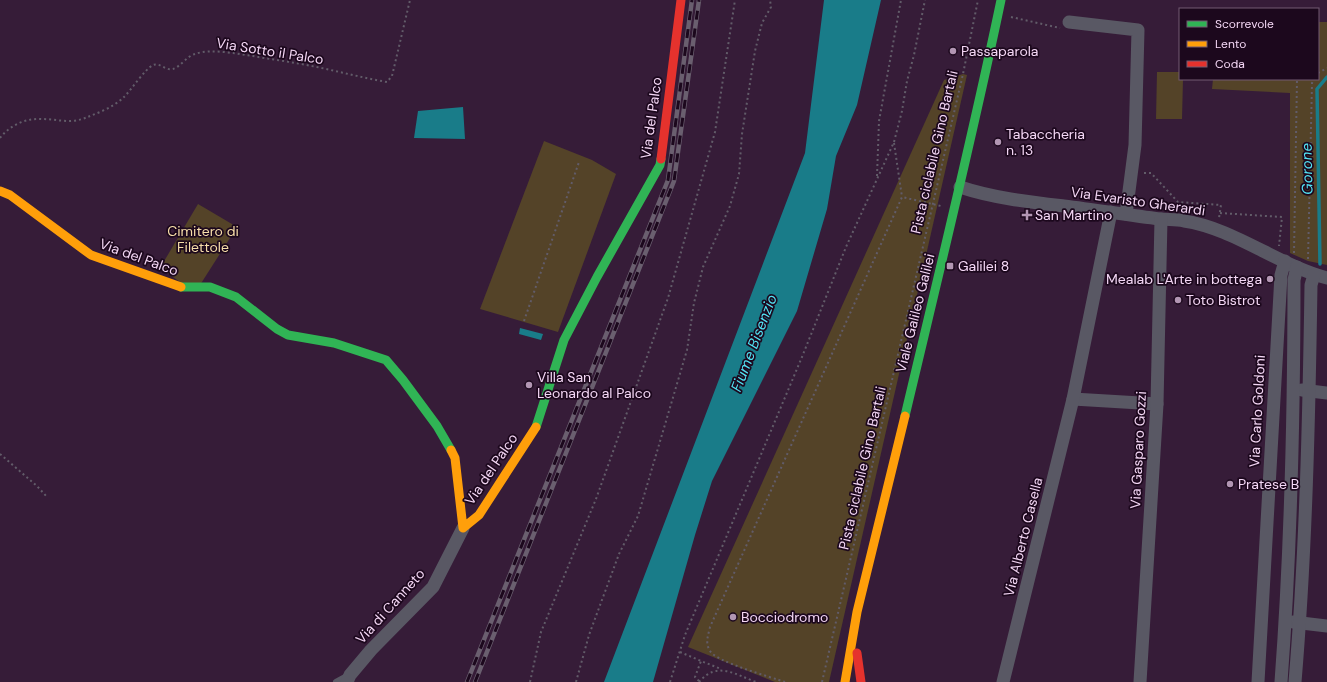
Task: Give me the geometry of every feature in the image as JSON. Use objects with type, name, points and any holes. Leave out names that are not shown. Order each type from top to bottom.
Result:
[{"type":"street","name":"Via del Palco","points":[[0,191],[10,195],[91,255],[182,288],[210,287],[236,297],[277,329],[288,335],[334,343],[386,360],[403,380],[437,426],[455,458],[461,519],[464,528],[479,515],[535,429],[564,340],[597,277],[660,165],[681,0]]},
{"type":"street","name":"Viale Galileo Galilei","points":[[845,682],[854,632],[901,429],[960,187],[1001,0]]},
{"type":"street","points":[[1065,25],[1138,30],[1135,145],[1130,174],[1126,214]]},
{"type":"street","name":"Via Evaristo Gherardi","points":[[960,187],[1029,202],[1184,221],[1217,229],[1300,268]]},
{"type":"street","name":"Via Alberto Casella","points":[[1003,682],[1073,400],[1111,212]]},
{"type":"street","name":"Via Gasparo Gozzi","points":[[1140,682],[1157,404],[1161,219]]},
{"type":"street","points":[[1281,682],[1285,621],[1294,389],[1294,280],[1300,268]]},
{"type":"street","points":[[1296,682],[1310,390],[1311,286],[1300,268]]},
{"type":"street","name":"Via Carlo Goldoni","points":[[1258,682],[1281,275],[1300,268]]},
{"type":"street","points":[[1294,389],[1327,393]]},
{"type":"street","points":[[1073,400],[1157,404]]},
{"type":"street","name":"Via di Canneto","points":[[348,678],[371,650],[433,587],[464,528]]},
{"type":"street","points":[[1285,621],[1327,626]]},
{"type":"street","name":"Viale Galileo Galilei","points":[[854,632],[861,682]]},
{"type":"lane","points":[[336,682],[348,678]]},
{"type":"path","name":"Via Sotto il Palco","points":[[0,138],[7,129],[25,120],[42,118],[61,121],[83,119],[109,107],[124,97],[153,65],[159,65],[167,69],[174,69],[185,59],[195,54],[207,52],[232,53],[301,64],[387,82],[392,76],[410,0]]},
{"type":"path","points":[[530,682],[541,632],[596,499],[668,298],[716,132],[735,0]]},
{"type":"path","points":[[576,682],[589,635],[619,554],[638,516],[687,350],[694,303],[703,267],[730,206],[739,174],[742,134],[755,51],[762,24],[771,6],[770,0]]},
{"type":"path","points":[[877,178],[879,121],[901,0]]},
{"type":"path","points":[[670,682],[685,635],[846,247],[894,142],[902,111],[925,0]]},
{"type":"path","name":"Pista ciclabile Gino Bartali","points":[[822,682],[963,74],[978,0]]},
{"type":"path","points":[[1012,17],[1065,25]]},
{"type":"path","points":[[1298,80],[1294,254],[1300,268]]},
{"type":"path","points":[[1300,268],[1312,83],[1314,80]]},
{"type":"path","points":[[785,682],[720,660],[710,652],[706,642],[710,627],[902,197],[894,142]]},
{"type":"path","points":[[524,321],[579,162]]},
{"type":"path","points":[[1130,174],[1151,173],[1178,202],[1221,205],[1217,229]]},
{"type":"path","points":[[902,197],[955,208]]},
{"type":"path","points":[[1220,212],[1282,217],[1300,268]]},
{"type":"path","points":[[0,454],[37,486],[47,497]]},
{"type":"path","points":[[680,652],[722,670],[756,682]]},
{"type":"path","points":[[701,661],[695,677],[699,682],[709,673],[722,670]]},
{"type":"green space","points":[[1319,22],[1327,22],[1327,265],[1308,261],[1290,253],[1290,93],[1212,89],[1213,80],[1319,80]]},
{"type":"green space","points":[[1157,72],[1179,72],[1179,80],[1183,80],[1182,119],[1156,119]]},
{"type":"green space","points":[[963,74],[967,75],[829,682],[775,682],[688,647],[944,80]]},
{"type":"green space","points":[[544,141],[592,160],[616,174],[558,332],[480,309]]},
{"type":"green space","name":"Cimitero di Filettole","points":[[198,204],[237,227],[200,285],[183,284],[167,273],[163,263]]},
{"type":"water","name":"Fiume Bisenzio","points":[[824,0],[881,0],[857,105],[836,156],[827,209],[797,311],[712,481],[653,682],[604,682],[805,153]]},
{"type":"water","points":[[463,107],[465,139],[414,138],[418,111]]},
{"type":"water","points":[[520,328],[543,334],[541,340],[519,334]]},
{"type":"waterway","name":"Gorone","points":[[1320,264],[1317,89],[1327,77]]},
{"type":"railway","points":[[467,682],[668,180],[692,0]]},
{"type":"railway","points":[[475,682],[674,181],[699,0]]},
{"type":"traffic: fast","points":[[905,416],[967,156],[1001,0]]},
{"type":"traffic: fast","points":[[536,427],[564,340],[597,277],[660,165],[661,159]]},
{"type":"traffic: fast","points":[[181,287],[210,287],[236,297],[277,329],[288,335],[334,343],[386,360],[403,380],[437,426],[451,450]]},
{"type":"traffic: slow","points":[[0,191],[10,195],[91,255],[181,287]]},
{"type":"traffic: slow","points":[[845,682],[857,612],[905,416]]},
{"type":"traffic: slow","points":[[451,450],[455,458],[463,528],[479,515],[536,427]]},
{"type":"traffic: jam","points":[[661,159],[681,0]]},
{"type":"traffic: jam","points":[[857,653],[861,682]]},
{"type":"place","name":"Passaparola","points":[[953,51]]},
{"type":"place","name":"Tabaccheria n. 13","points":[[998,142]]},
{"type":"place","name":"San Martino","points":[[1027,215]]},
{"type":"place","name":"Galilei 8","points":[[950,266]]},
{"type":"place","name":"Mealab L'Arte in bottega","points":[[1270,279]]},
{"type":"place","name":"Toto Bistrot","points":[[1178,300]]},
{"type":"place","name":"Villa San Leonardo al Palco","points":[[529,385]]},
{"type":"place","name":"Pratese B","points":[[1230,484]]},
{"type":"place","name":"Bocciodromo","points":[[733,617]]}]
